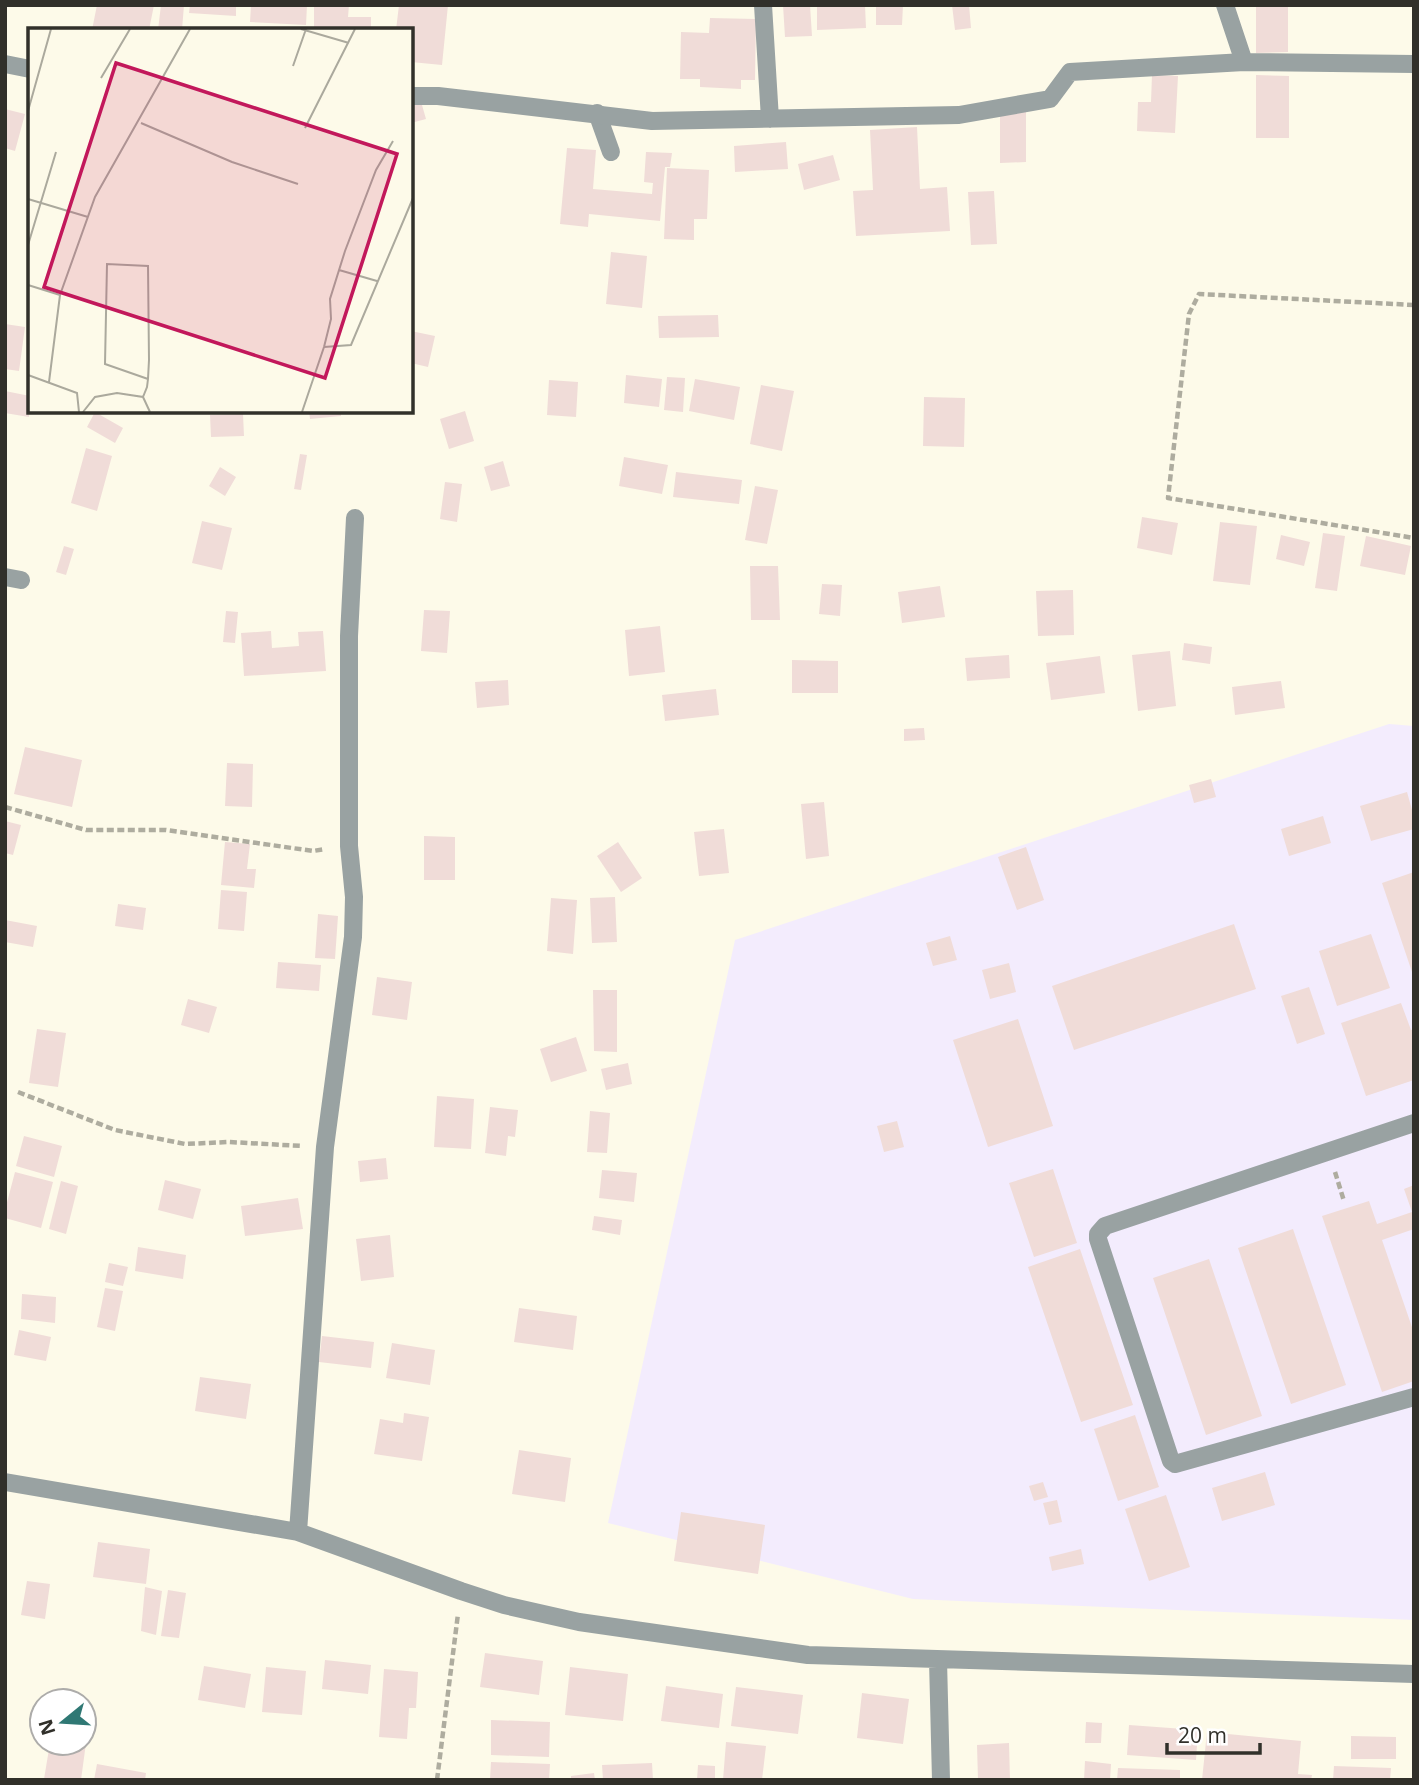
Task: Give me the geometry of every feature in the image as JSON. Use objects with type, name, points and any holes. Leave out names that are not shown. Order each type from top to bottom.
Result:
[{"type":"street","points":[[763,5],[770,118]]},
{"type":"street","points":[[1225,5],[1244,62]]},
{"type":"street","points":[[413,96],[438,96],[652,121],[958,115],[1050,99],[1070,72],[1244,62],[1414,64]]},
{"type":"street","points":[[5,64],[28,69]]},
{"type":"street","points":[[597,113],[611,152]]},
{"type":"street","points":[[298,1532],[325,1147],[353,937],[354,897],[349,846],[349,636],[355,518]]},
{"type":"street","points":[[1414,1123],[1105,1226],[1098,1234],[1098,1239],[1171,1461],[1175,1464],[1414,1397]]},
{"type":"street","points":[[5,1482],[298,1532],[504,1605],[579,1622],[808,1655],[1414,1674]]},
{"type":"street","points":[[938,1660],[941,1780]]},
{"type":"path","points":[[1414,305],[1199,293],[1189,314],[1168,498],[1414,538]]},
{"type":"path","points":[[5,807],[86,830],[166,830],[313,850],[349,846]]},
{"type":"path","points":[[18,1092],[115,1130],[185,1144],[229,1142],[325,1147]]},
{"type":"path","points":[[437,1780],[461,1591]]},
{"type":"shaded area","points":[[1389,724],[1414,726],[1414,1620],[913,1599],[608,1523],[735,940]]},
{"type":"building","points":[[97,5],[154,5],[149,28],[92,28]]},
{"type":"building","points":[[161,5],[184,5],[182,28],[158,28]]},
{"type":"building","points":[[190,5],[236,5],[236,16],[189,13]]},
{"type":"building","points":[[251,5],[307,5],[306,25],[250,22]]},
{"type":"building","points":[[314,5],[349,5],[348,17],[371,17],[371,28],[314,28]]},
{"type":"building","points":[[399,5],[448,5],[442,65],[413,62],[413,28],[396,28]]},
{"type":"building","points":[[783,5],[810,5],[812,36],[785,37]]},
{"type":"building","points":[[817,5],[865,5],[866,28],[817,30]]},
{"type":"building","points":[[876,5],[903,5],[902,25],[876,25]]},
{"type":"building","points":[[952,5],[969,5],[971,28],[955,30]]},
{"type":"building","points":[[1256,5],[1288,5],[1288,52],[1256,53]]},
{"type":"building","points":[[710,18],[756,19],[755,80],[741,80],[741,89],[700,87],[700,79],[680,79],[681,32],[709,33]]},
{"type":"building","points":[[1152,75],[1178,76],[1175,133],[1137,131],[1138,102],[1151,102]]},
{"type":"building","points":[[1256,75],[1289,76],[1289,138],[1256,138]]},
{"type":"building","points":[[420,98],[426,119],[413,122],[413,100]]},
{"type":"building","points":[[5,109],[25,114],[15,151],[5,148]]},
{"type":"building","points":[[1000,110],[1026,110],[1026,162],[1000,163]]},
{"type":"building","points":[[917,127],[920,189],[947,187],[950,231],[856,236],[853,191],[873,190],[870,130]]},
{"type":"building","points":[[786,142],[788,169],[735,172],[734,146]]},
{"type":"building","points":[[567,148],[596,150],[593,189],[652,194],[653,183],[644,182],[646,152],[672,153],[670,167],[665,167],[660,221],[589,214],[588,227],[560,224]]},
{"type":"building","points":[[833,155],[840,180],[804,190],[798,164]]},
{"type":"building","points":[[667,168],[709,170],[707,219],[694,219],[694,240],[664,239]]},
{"type":"building","points":[[994,191],[997,244],[971,245],[968,192]]},
{"type":"building","points":[[611,252],[647,256],[642,308],[606,304]]},
{"type":"building","points":[[718,315],[719,337],[659,338],[658,316]]},
{"type":"building","points":[[5,324],[25,327],[19,371],[5,369]]},
{"type":"building","points":[[413,331],[435,336],[428,367],[413,363]]},
{"type":"building","points":[[626,375],[662,379],[659,407],[624,403]]},
{"type":"building","points":[[667,377],[685,378],[683,412],[664,410]]},
{"type":"building","points":[[695,379],[740,387],[734,420],[689,411]]},
{"type":"building","points":[[549,380],[578,382],[576,417],[547,415]]},
{"type":"building","points":[[761,385],[794,391],[782,451],[750,444]]},
{"type":"building","points":[[5,391],[28,396],[29,417],[5,413]]},
{"type":"building","points":[[924,397],[965,398],[964,447],[923,446]]},
{"type":"building","points":[[465,411],[474,441],[449,449],[440,419]]},
{"type":"building","points":[[97,413],[123,428],[115,443],[87,427]]},
{"type":"building","points":[[309,413],[341,413],[341,416],[310,419]]},
{"type":"building","points":[[243,414],[244,436],[211,437],[210,415]]},
{"type":"building","points":[[86,448],[112,456],[97,511],[71,503]]},
{"type":"building","points":[[300,454],[307,455],[301,490],[294,489]]},
{"type":"building","points":[[624,457],[668,465],[662,494],[619,486]]},
{"type":"building","points":[[503,461],[510,486],[491,491],[484,467]]},
{"type":"building","points":[[220,467],[236,477],[225,496],[209,486]]},
{"type":"building","points":[[676,472],[742,480],[739,504],[673,497]]},
{"type":"building","points":[[445,482],[462,484],[457,522],[440,519]]},
{"type":"building","points":[[755,486],[778,490],[767,544],[745,540]]},
{"type":"building","points":[[1142,517],[1178,523],[1172,555],[1137,548]]},
{"type":"building","points":[[202,521],[232,528],[222,570],[192,563]]},
{"type":"building","points":[[1220,522],[1257,526],[1250,585],[1213,581]]},
{"type":"building","points":[[1323,533],[1345,536],[1337,591],[1315,588]]},
{"type":"building","points":[[1281,535],[1310,542],[1304,566],[1276,559]]},
{"type":"building","points":[[1366,536],[1411,546],[1405,575],[1360,566]]},
{"type":"building","points":[[64,546],[74,549],[66,575],[56,572]]},
{"type":"building","points":[[750,566],[778,566],[780,620],[751,620]]},
{"type":"building","points":[[822,584],[842,585],[840,616],[819,614]]},
{"type":"building","points":[[940,586],[945,617],[902,623],[898,592]]},
{"type":"building","points":[[1073,590],[1074,635],[1038,636],[1036,591]]},
{"type":"building","points":[[424,610],[450,611],[447,653],[421,651]]},
{"type":"building","points":[[226,611],[238,612],[235,643],[223,642]]},
{"type":"building","points":[[660,626],[665,672],[629,676],[625,630]]},
{"type":"building","points":[[271,631],[272,648],[299,646],[298,632],[323,631],[326,671],[244,676],[241,633]]},
{"type":"building","points":[[1184,643],[1212,647],[1210,664],[1182,660]]},
{"type":"building","points":[[1170,651],[1176,706],[1138,711],[1132,655]]},
{"type":"building","points":[[1009,655],[1010,678],[967,681],[965,658]]},
{"type":"building","points":[[1100,656],[1105,693],[1051,700],[1046,663]]},
{"type":"building","points":[[792,660],[838,661],[838,693],[792,693]]},
{"type":"building","points":[[508,680],[509,705],[477,708],[475,682]]},
{"type":"building","points":[[1281,681],[1285,708],[1235,715],[1232,687]]},
{"type":"building","points":[[716,689],[719,715],[665,721],[662,695]]},
{"type":"building","points":[[924,728],[925,740],[904,741],[904,729]]},
{"type":"building","points":[[25,747],[82,760],[72,807],[14,794]]},
{"type":"building","points":[[227,763],[253,764],[252,807],[225,806]]},
{"type":"building","points":[[1211,779],[1216,797],[1194,803],[1189,785]]},
{"type":"building","points":[[1407,792],[1414,817],[1414,829],[1371,841],[1360,806]]},
{"type":"building","points":[[824,802],[829,856],[806,859],[801,804]]},
{"type":"building","points":[[1323,816],[1331,843],[1289,856],[1281,829]]},
{"type":"building","points":[[5,821],[21,825],[13,855],[5,853]]},
{"type":"building","points":[[724,829],[729,873],[699,876],[694,832]]},
{"type":"building","points":[[424,836],[455,837],[455,880],[424,880]]},
{"type":"building","points":[[225,842],[250,844],[247,869],[256,869],[254,888],[221,885]]},
{"type":"building","points":[[618,842],[642,878],[621,892],[597,856]]},
{"type":"building","points":[[1026,847],[1044,900],[1017,910],[998,857]]},
{"type":"building","points":[[1414,872],[1414,975],[1413,975],[1382,883]]},
{"type":"building","points":[[221,890],[247,892],[244,931],[218,929]]},
{"type":"building","points":[[615,897],[617,942],[592,943],[590,898]]},
{"type":"building","points":[[551,898],[577,900],[573,954],[547,951]]},
{"type":"building","points":[[118,904],[146,908],[143,930],[115,926]]},
{"type":"building","points":[[318,914],[338,916],[335,959],[315,958]]},
{"type":"building","points":[[5,920],[37,926],[33,947],[5,942]]},
{"type":"building","points":[[1234,924],[1256,989],[1074,1050],[1052,986]]},
{"type":"building","points":[[1371,934],[1390,988],[1337,1006],[1319,951]]},
{"type":"building","points":[[950,936],[957,960],[933,966],[926,943]]},
{"type":"building","points":[[278,962],[321,965],[319,991],[276,988]]},
{"type":"building","points":[[1009,963],[1016,992],[990,999],[982,970]]},
{"type":"building","points":[[377,977],[412,982],[407,1020],[372,1015]]},
{"type":"building","points":[[1309,987],[1325,1034],[1297,1044],[1281,996]]},
{"type":"building","points":[[593,990],[617,990],[617,1052],[594,1051]]},
{"type":"building","points":[[188,999],[217,1007],[209,1033],[181,1025]]},
{"type":"building","points":[[1401,1003],[1411,1030],[1414,1029],[1414,1080],[1366,1096],[1341,1023]]},
{"type":"building","points":[[1018,1019],[1053,1126],[988,1147],[953,1040]]},
{"type":"building","points":[[37,1029],[66,1033],[58,1087],[29,1083]]},
{"type":"building","points":[[576,1037],[587,1071],[551,1082],[540,1049]]},
{"type":"building","points":[[628,1063],[632,1084],[606,1090],[601,1069]]},
{"type":"building","points":[[437,1096],[474,1099],[471,1149],[434,1147]]},
{"type":"building","points":[[490,1107],[518,1110],[515,1137],[508,1136],[506,1156],[485,1153]]},
{"type":"building","points":[[590,1111],[610,1113],[607,1153],[587,1152]]},
{"type":"building","points":[[897,1121],[904,1147],[884,1152],[877,1126]]},
{"type":"building","points":[[24,1136],[62,1146],[54,1177],[16,1166]]},
{"type":"building","points":[[386,1158],[388,1179],[360,1182],[358,1161]]},
{"type":"building","points":[[1053,1169],[1077,1243],[1034,1257],[1009,1183]]},
{"type":"building","points":[[602,1170],[637,1173],[634,1202],[599,1198]]},
{"type":"building","points":[[15,1172],[53,1182],[41,1228],[5,1218]]},
{"type":"building","points":[[165,1180],[201,1189],[193,1219],[158,1210]]},
{"type":"building","points":[[61,1181],[78,1186],[66,1234],[49,1229]]},
{"type":"building","points":[[1414,1185],[1414,1229],[1382,1240],[1414,1333],[1414,1381],[1382,1392],[1322,1216],[1369,1201],[1377,1224],[1412,1212],[1404,1189]]},
{"type":"building","points":[[298,1198],[303,1229],[245,1236],[241,1206]]},
{"type":"building","points":[[594,1216],[622,1220],[620,1235],[592,1230]]},
{"type":"building","points":[[1293,1229],[1346,1385],[1291,1404],[1238,1248]]},
{"type":"building","points":[[390,1235],[394,1277],[361,1281],[356,1239]]},
{"type":"building","points":[[138,1247],[186,1255],[183,1279],[135,1271]]},
{"type":"building","points":[[1080,1249],[1133,1405],[1081,1422],[1028,1267]]},
{"type":"building","points":[[1209,1259],[1262,1416],[1206,1435],[1153,1278]]},
{"type":"building","points":[[109,1263],[128,1267],[123,1286],[105,1282]]},
{"type":"building","points":[[105,1288],[123,1291],[115,1331],[97,1327]]},
{"type":"building","points":[[22,1294],[56,1297],[55,1323],[21,1319]]},
{"type":"building","points":[[519,1308],[577,1316],[573,1350],[514,1342]]},
{"type":"building","points":[[19,1330],[51,1337],[46,1361],[14,1355]]},
{"type":"building","points":[[322,1336],[374,1342],[371,1368],[319,1362]]},
{"type":"building","points":[[392,1343],[435,1350],[430,1385],[386,1378]]},
{"type":"building","points":[[200,1377],[251,1384],[246,1419],[195,1411]]},
{"type":"building","points":[[404,1413],[429,1417],[422,1461],[374,1454],[380,1419],[403,1423]]},
{"type":"building","points":[[1135,1415],[1159,1487],[1118,1501],[1094,1429]]},
{"type":"building","points":[[519,1450],[571,1458],[565,1502],[512,1494]]},
{"type":"building","points":[[1265,1472],[1275,1505],[1222,1521],[1212,1488]]},
{"type":"building","points":[[1043,1482],[1048,1497],[1034,1501],[1029,1486]]},
{"type":"building","points":[[1166,1495],[1190,1567],[1149,1581],[1125,1509]]},
{"type":"building","points":[[1057,1500],[1062,1522],[1049,1525],[1043,1503]]},
{"type":"building","points":[[681,1512],[765,1525],[758,1574],[674,1561]]},
{"type":"building","points":[[98,1542],[150,1549],[146,1584],[93,1577]]},
{"type":"building","points":[[1081,1549],[1084,1564],[1052,1571],[1049,1557]]},
{"type":"building","points":[[27,1581],[50,1584],[45,1619],[21,1615]]},
{"type":"building","points":[[145,1587],[162,1591],[156,1635],[141,1631]]},
{"type":"building","points":[[168,1590],[186,1593],[179,1638],[161,1636]]},
{"type":"building","points":[[485,1653],[543,1661],[539,1695],[480,1687]]},
{"type":"building","points":[[325,1660],[371,1665],[368,1694],[322,1689]]},
{"type":"building","points":[[204,1666],[251,1674],[245,1708],[198,1700]]},
{"type":"building","points":[[266,1667],[306,1671],[302,1715],[262,1712]]},
{"type":"building","points":[[570,1667],[628,1674],[623,1721],[565,1715]]},
{"type":"building","points":[[384,1669],[418,1672],[416,1708],[409,1708],[407,1739],[379,1737]]},
{"type":"building","points":[[666,1686],[723,1694],[719,1728],[661,1721]]},
{"type":"building","points":[[736,1687],[803,1695],[798,1734],[731,1726]]},
{"type":"building","points":[[862,1693],[909,1699],[903,1744],[857,1738]]},
{"type":"building","points":[[491,1720],[550,1722],[549,1757],[491,1755]]},
{"type":"building","points":[[1086,1722],[1102,1723],[1101,1743],[1085,1743]]},
{"type":"building","points":[[1129,1725],[1198,1730],[1196,1760],[1127,1755]]},
{"type":"building","points":[[1207,1732],[1301,1741],[1298,1774],[1312,1775],[1311,1780],[1202,1780]]},
{"type":"building","points":[[1351,1736],[1396,1737],[1396,1759],[1351,1759]]},
{"type":"building","points":[[726,1742],[766,1746],[762,1780],[723,1780]]},
{"type":"building","points":[[1009,1743],[1010,1780],[978,1780],[977,1745]]},
{"type":"building","points":[[48,1757],[84,1757],[81,1780],[44,1779]]},
{"type":"building","points":[[1085,1761],[1111,1764],[1110,1780],[1084,1780]]},
{"type":"building","points":[[491,1762],[550,1764],[549,1780],[490,1780]]},
{"type":"building","points":[[652,1763],[653,1780],[603,1780],[602,1765]]},
{"type":"building","points":[[97,1764],[146,1773],[145,1780],[94,1780]]},
{"type":"building","points":[[698,1765],[715,1766],[715,1780],[697,1780]]},
{"type":"building","points":[[1334,1766],[1391,1768],[1390,1780],[1333,1780]]},
{"type":"building","points":[[1118,1768],[1180,1770],[1180,1780],[1117,1780]]},
{"type":"building","points":[[594,1773],[595,1780],[571,1780],[571,1776]]}]
